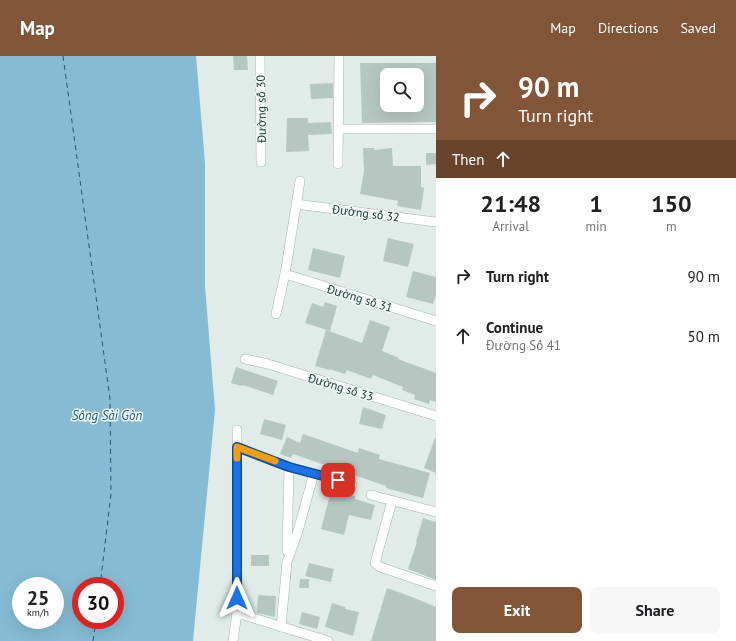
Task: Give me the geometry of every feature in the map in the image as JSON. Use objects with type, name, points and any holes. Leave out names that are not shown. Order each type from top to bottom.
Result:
[{"type":"street","name":"Đường số 30","points":[[260,56],[261,162]]},
{"type":"street","points":[[338,164],[339,56]]},
{"type":"street","points":[[338,129],[436,129]]},
{"type":"street","points":[[276,314],[300,181]]},
{"type":"street","name":"Đường số 32","points":[[296,204],[436,222]]},
{"type":"street","name":"Đường số 31","points":[[284,274],[436,321]]},
{"type":"street","name":"Đường số 33","points":[[245,359],[268,364],[436,416]]},
{"type":"street","points":[[233,641],[237,613],[237,430]]},
{"type":"street","points":[[237,447],[289,467],[352,485]]},
{"type":"street","points":[[281,627],[287,562],[289,467]]},
{"type":"street","points":[[287,562],[298,531],[314,473]]},
{"type":"street","points":[[371,495],[436,512]]},
{"type":"street","points":[[392,501],[375,563],[380,568],[436,586]]},
{"type":"street","points":[[237,613],[328,641]]},
{"type":"water","name":"Sông Sài Gòn","points":[[0,56],[196,56],[205,163],[205,286],[215,410],[193,641],[0,641]]},
{"type":"building","points":[[233,56],[247,56],[248,70],[234,70]]},
{"type":"building","points":[[360,63],[436,63],[436,122],[362,123]]},
{"type":"building","points":[[333,83],[333,98],[311,99],[310,84]]},
{"type":"building","points":[[287,118],[308,118],[308,123],[331,122],[332,134],[308,135],[309,151],[286,152]]},
{"type":"building","points":[[363,148],[374,148],[374,150],[392,148],[393,166],[421,166],[421,187],[424,188],[421,210],[397,206],[398,201],[360,194],[364,171]]},
{"type":"building","points":[[426,153],[436,153],[436,164],[426,165]]},
{"type":"building","points":[[388,238],[414,244],[408,267],[383,261]]},
{"type":"building","points":[[313,248],[345,256],[340,278],[308,270]]},
{"type":"building","points":[[413,271],[436,277],[436,295],[433,304],[406,297]]},
{"type":"building","points":[[325,302],[337,306],[330,331],[305,323],[312,303],[323,307]]},
{"type":"building","points":[[370,320],[390,327],[382,351],[399,358],[398,359],[436,373],[436,402],[430,400],[429,404],[414,399],[415,395],[402,390],[403,387],[373,375],[371,379],[347,370],[345,374],[315,366],[326,330],[362,343]]},
{"type":"building","points":[[236,367],[278,381],[273,395],[243,385],[231,383]]},
{"type":"building","points":[[363,407],[386,415],[382,429],[359,424]]},
{"type":"building","points":[[264,419],[286,425],[282,440],[260,434]]},
{"type":"building","points":[[303,434],[358,453],[359,448],[380,455],[379,459],[430,473],[423,498],[386,488],[386,486],[293,454],[291,458],[280,454],[287,437],[300,443]]},
{"type":"building","points":[[436,438],[436,473],[424,468]]},
{"type":"building","points":[[331,491],[355,496],[355,499],[375,505],[371,520],[349,515],[344,535],[321,529]]},
{"type":"building","points":[[423,518],[436,522],[436,580],[408,569]]},
{"type":"building","points":[[251,555],[269,555],[269,566],[251,566]]},
{"type":"building","points":[[309,563],[334,569],[331,582],[305,576]]},
{"type":"building","points":[[300,579],[309,579],[309,588],[299,588]]},
{"type":"building","points":[[387,588],[436,607],[436,641],[371,641]]},
{"type":"building","points":[[258,595],[276,596],[275,617],[257,613]]},
{"type":"building","points":[[332,603],[345,607],[345,609],[359,612],[353,636],[325,627]]},
{"type":"building","points":[[302,612],[320,617],[317,629],[299,624]]},
{"type":"ferry route","points":[[63,56],[110,399],[111,494],[101,577]]},
{"type":"ferry route","points":[[93,641],[95,629]]},
{"type":"slow traffic","points":[[237,458],[237,447],[275,461]]},
{"type":"route","points":[[237,598],[237,447],[289,467],[338,480]]}]
